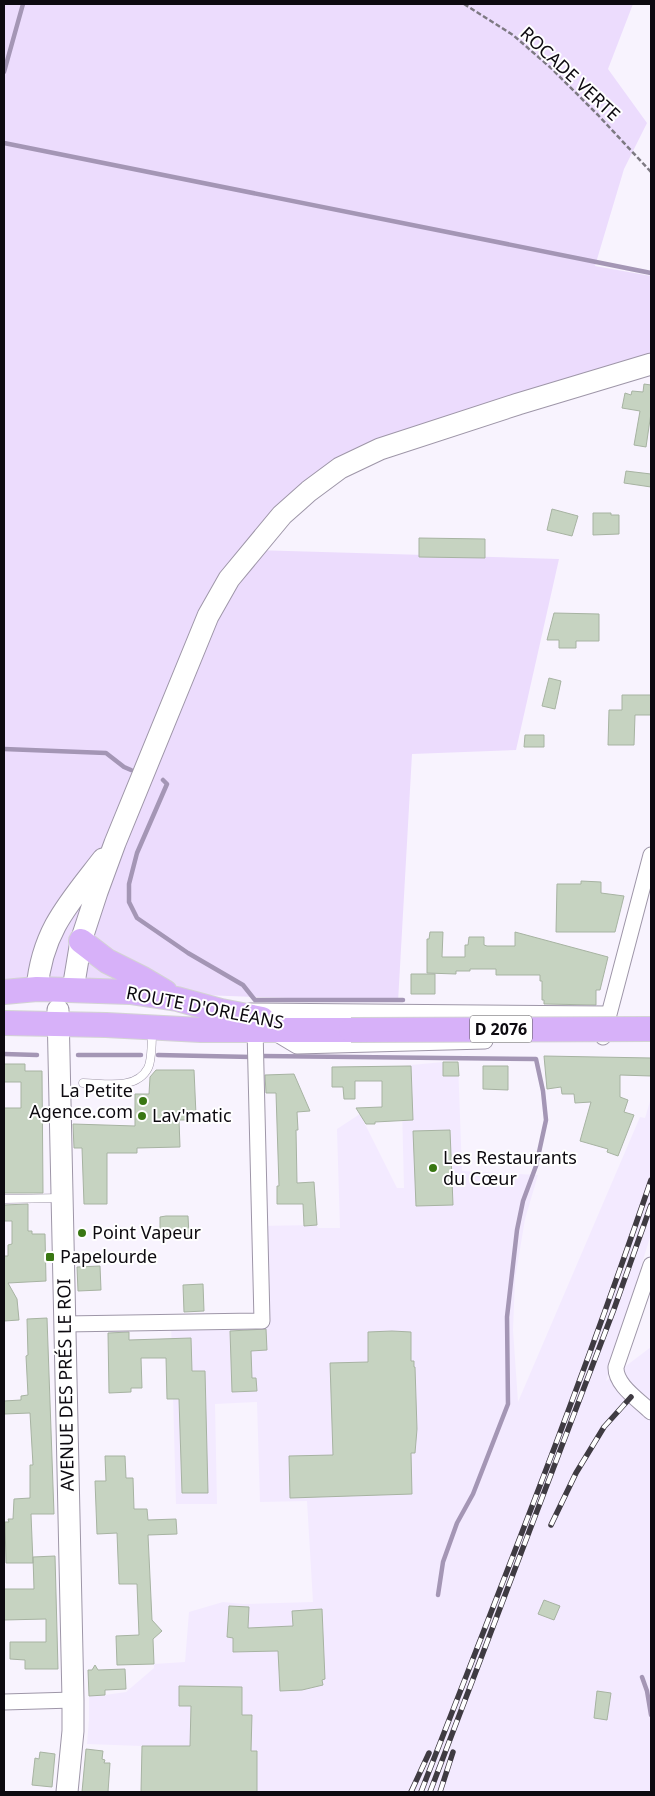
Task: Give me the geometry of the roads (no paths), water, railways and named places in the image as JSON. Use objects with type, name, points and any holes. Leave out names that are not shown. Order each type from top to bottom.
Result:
[{"type":"main road","points":[[58,1017],[73,989],[81,942],[115,843],[208,616],[235,572],[282,515],[309,491],[340,468],[380,449],[518,404],[651,364]]},
{"type":"main road","points":[[58,1017],[38,989],[38,974],[46,942],[56,922],[115,843]]},
{"type":"main road","name":"D 2076","points":[[81,942],[107,961],[177,999]]},
{"type":"main road","name":"ROUTE D'ORLÉANS","points":[[4,992],[38,989],[130,992],[177,999],[221,1011],[316,1029]]},
{"type":"main road","name":"D 2076","points":[[58,1017],[80,1004],[99,1002],[221,1011]]},
{"type":"main road","points":[[11,1023],[58,1017]]},
{"type":"main road","name":"ROUTE D'ORLÉANS","points":[[58,1017],[106,1024],[201,1030],[651,1029]]},
{"type":"main road","name":"AVENUE DES PRÉS LE ROI","points":[[58,1017],[73,1700],[73,1730],[67,1792]]},
{"type":"street","points":[[64,1324],[262,1321],[262,1029],[297,1046],[602,1038],[651,855]]},
{"type":"street","points":[[221,1011],[608,1014]]},
{"type":"street","points":[[651,1265],[616,1367],[620,1381],[651,1412]]},
{"type":"street","points":[[4,1702],[73,1700]]},
{"type":"lane","points":[[83,1083],[127,1084],[140,1077],[149,1067],[153,1027]]},
{"type":"lane","points":[[4,1199],[62,1198]]},
{"type":"waterway","points":[[4,72],[23,4]]},
{"type":"waterway","points":[[4,143],[651,273]]},
{"type":"waterway","points":[[4,749],[106,753],[131,770]]},
{"type":"waterway","points":[[163,780],[167,784],[137,853],[129,884],[129,902],[137,918],[188,953],[243,985],[255,1000],[403,1000]]},
{"type":"waterway","points":[[4,1054],[37,1055]]},
{"type":"waterway","points":[[78,1055],[141,1055]]},
{"type":"waterway","points":[[158,1055],[252,1057]]},
{"type":"waterway","points":[[262,1056],[536,1059],[543,1091],[546,1120],[536,1166],[523,1201],[517,1230],[507,1317],[508,1404],[473,1494],[457,1523],[443,1562],[438,1595]]},
{"type":"waterway","points":[[642,1677],[647,1691],[651,1715]]},
{"type":"railway","points":[[421,1792],[597,1334],[651,1180]]},
{"type":"railway","points":[[430,1792],[614,1309],[651,1205]]},
{"type":"railway","points":[[551,1525],[576,1473],[604,1427],[631,1397]]},
{"type":"railway","points":[[440,1792],[453,1752]]},
{"type":"railway","points":[[411,1792],[429,1753]]},
{"type":"place","name":"La Petite Agence.com","points":[[143,1101]]},
{"type":"place","name":"Lav'matic","points":[[142,1116]]},
{"type":"place","name":"Les Restaurants du Cœur","points":[[433,1168]]},
{"type":"place","name":"Point Vapeur","points":[[82,1233]]},
{"type":"place","name":"Papelourde","points":[[50,1257]]}]
